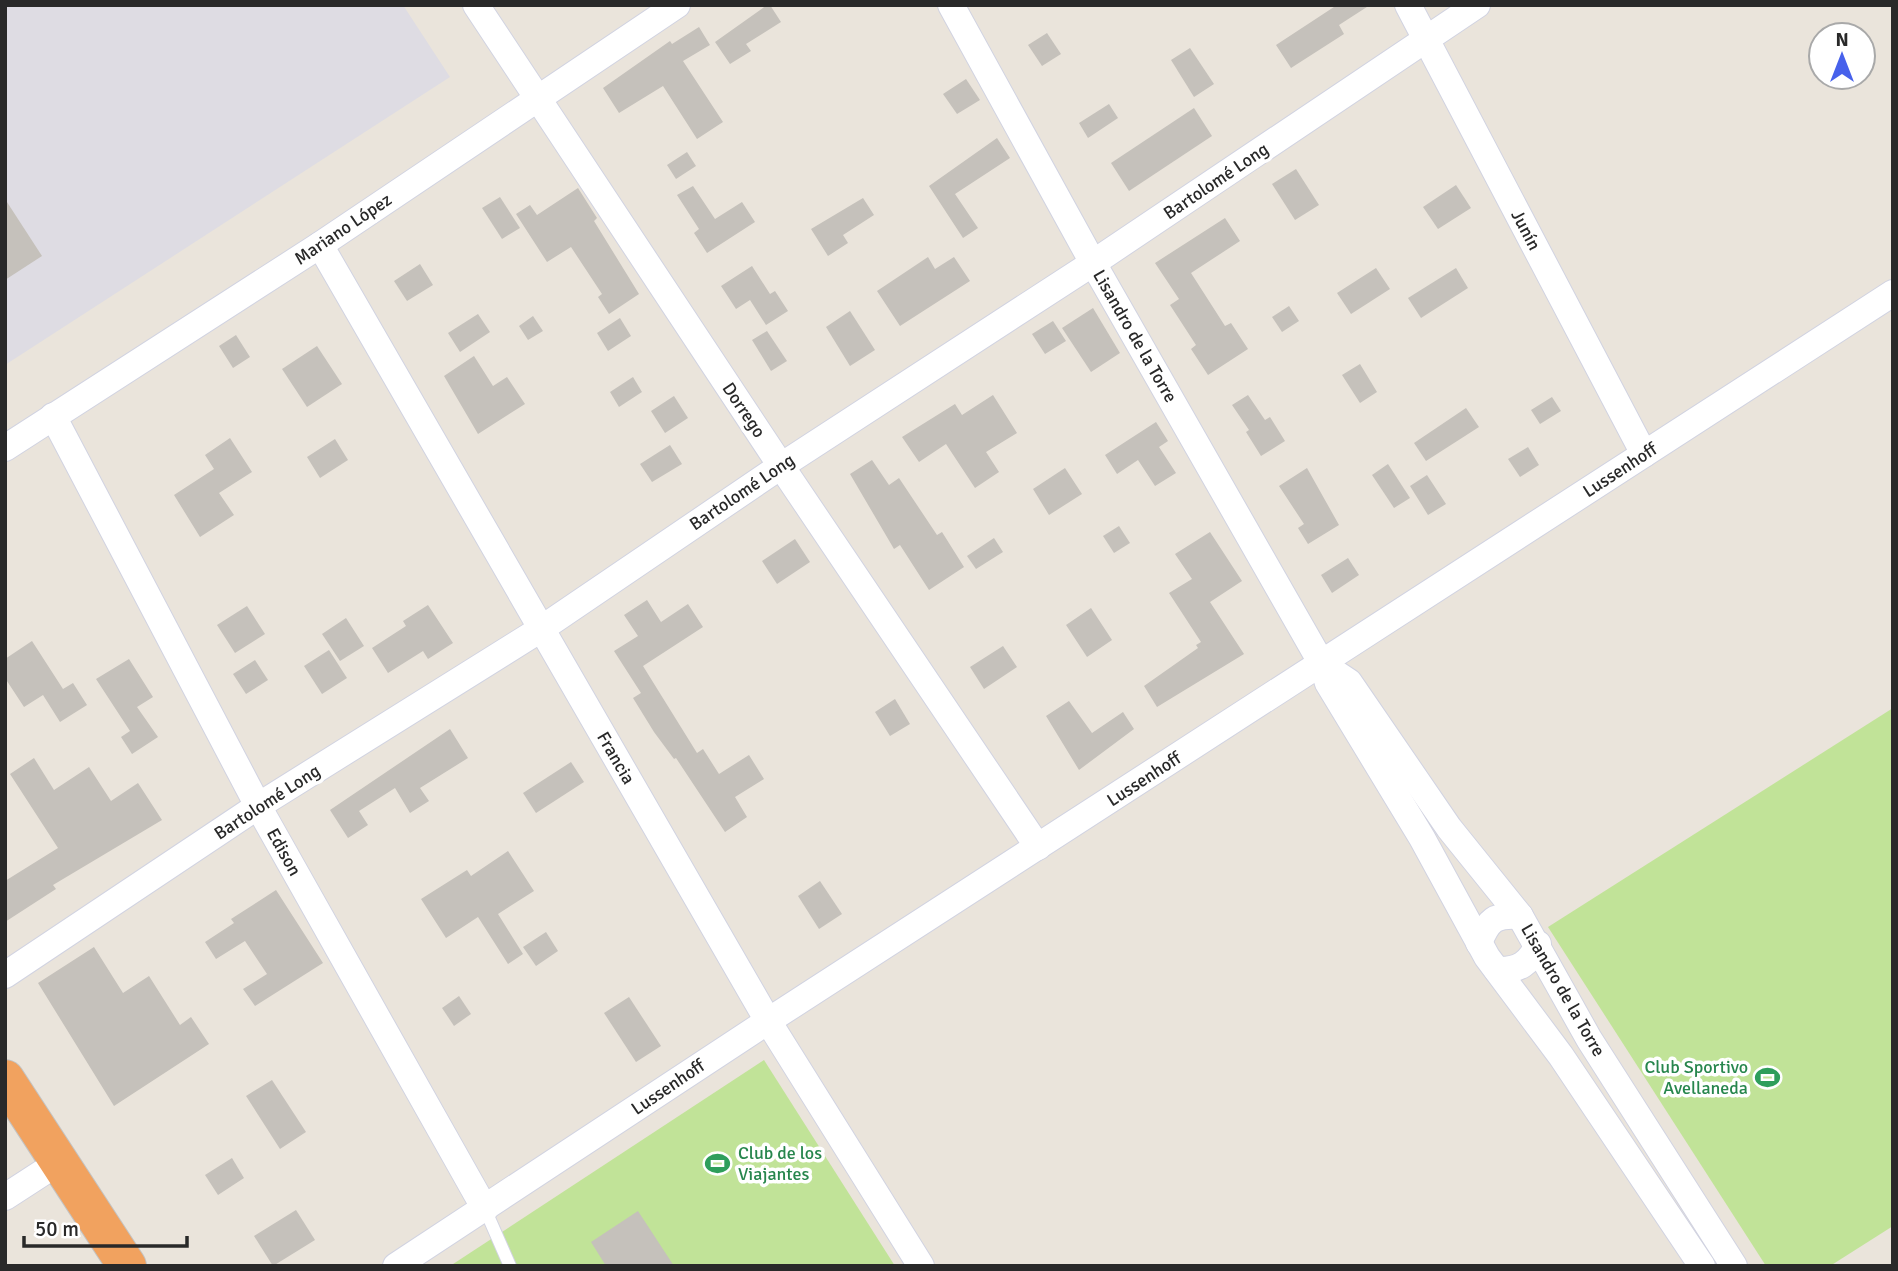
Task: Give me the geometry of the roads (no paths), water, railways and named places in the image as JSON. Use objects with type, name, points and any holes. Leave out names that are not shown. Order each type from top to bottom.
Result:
[{"type":"highway","points":[[5,1079],[127,1266]]},
{"type":"street","name":"Dorrego","points":[[477,5],[781,466],[1038,847]]},
{"type":"street","name":"Mariano López","points":[[5,448],[320,245],[677,5]]},
{"type":"street","name":"Lisandro de la Torre","points":[[951,5],[1093,262],[1322,664],[1328,683],[1422,838],[1479,943],[1561,1056],[1702,1266]]},
{"type":"street","name":"Junín","points":[[1408,5],[1644,454]]},
{"type":"street","name":"Bartolomé Long","points":[[5,975],[258,807],[541,629],[781,466],[1093,262],[1477,5]]},
{"type":"street","name":"Francia","points":[[320,245],[768,1021],[921,1266]]},
{"type":"street","name":"Lussenhoff","points":[[396,1266],[768,1021],[1893,293]]},
{"type":"street","name":"Edison","points":[[53,416],[258,807],[485,1209]]},
{"type":"street","name":"Lisandro de la Torre","points":[[1322,664],[1349,682],[1449,828],[1520,916],[1589,1039],[1734,1266]]},
{"type":"street","points":[[1479,943],[1489,920],[1497,916],[1520,916]]},
{"type":"street","points":[[1497,970],[1511,971],[1521,967],[1528,962],[1538,944]]},
{"type":"street","points":[[1561,1056],[1589,1039]]},
{"type":"street","points":[[1643,1175],[1668,1160]]},
{"type":"street","points":[[5,1197],[59,1162]]},
{"type":"lane","points":[[485,1209],[510,1266]]},
{"type":"place","name":"Club Sportivo Avellaneda","points":[[1768,1077]]},
{"type":"place","name":"Club de los Viajantes","points":[[718,1163]]}]
